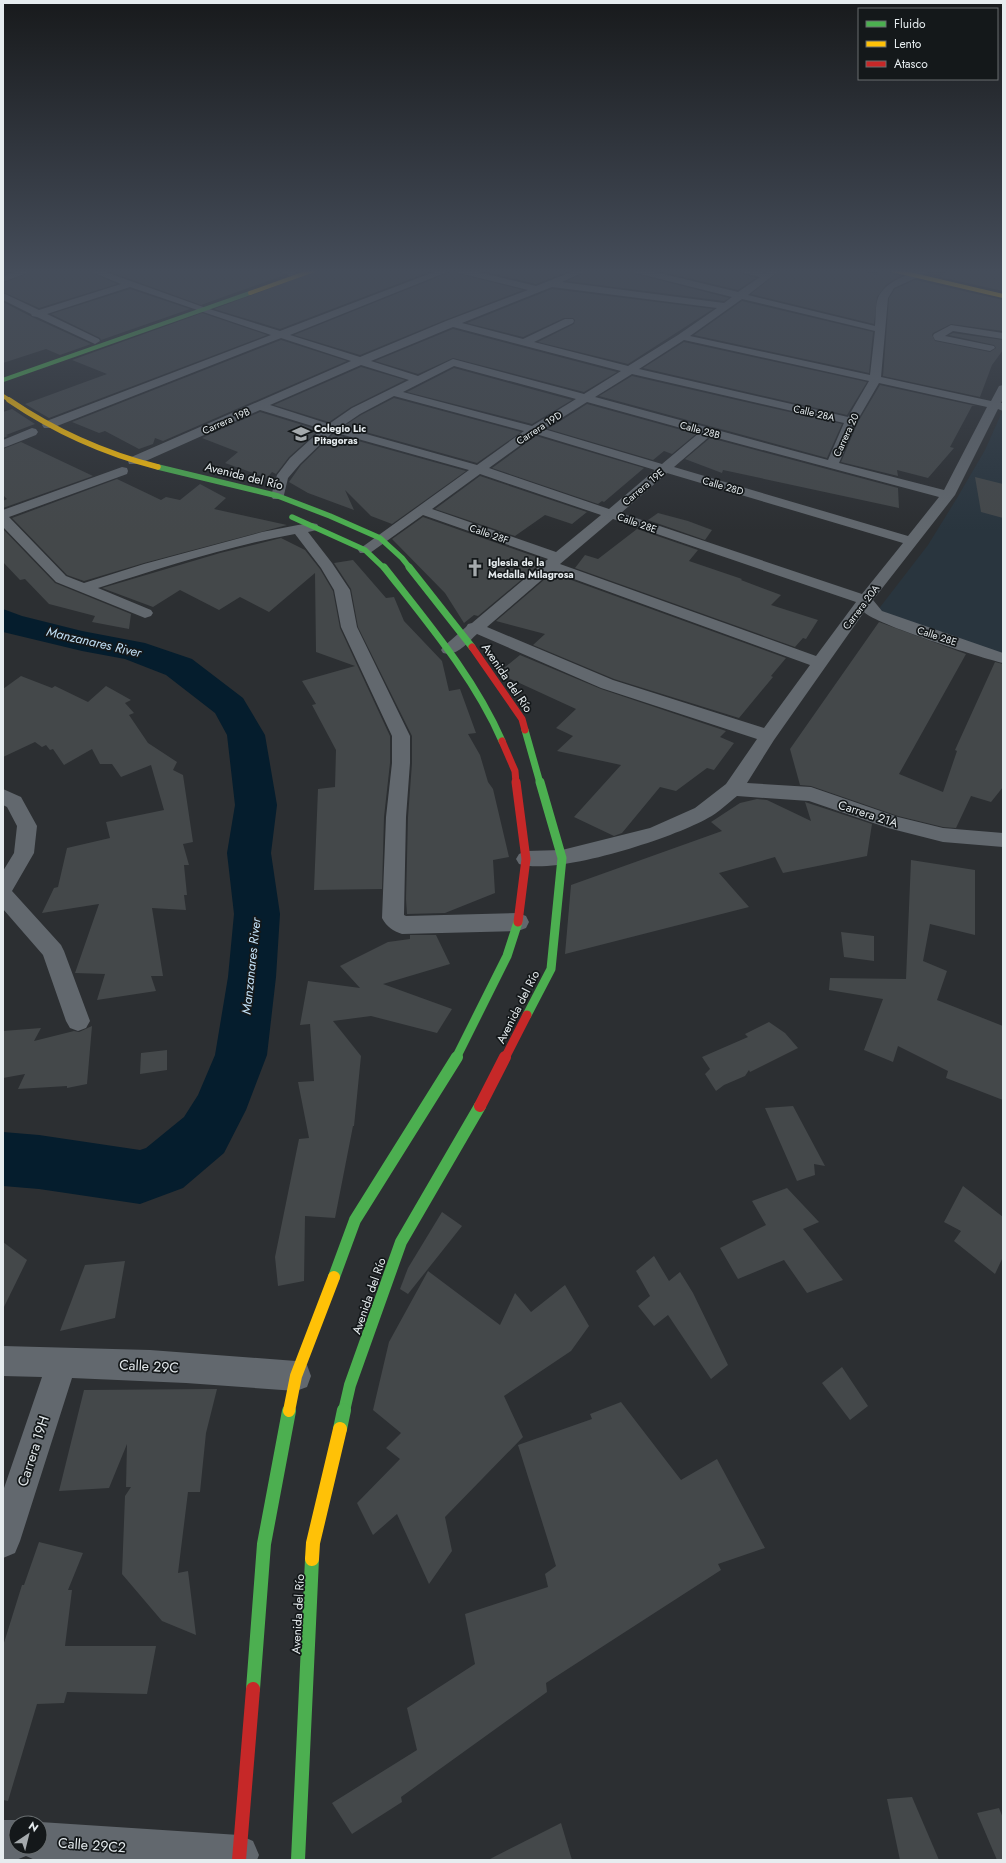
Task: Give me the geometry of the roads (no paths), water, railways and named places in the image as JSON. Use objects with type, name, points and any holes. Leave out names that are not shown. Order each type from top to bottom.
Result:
[{"type":"main road","points":[[3,373],[49,357]]},
{"type":"main road","points":[[3,380],[65,357]]},
{"type":"main road","name":"Avenida del Río","points":[[3,396],[48,425],[134,462],[278,496],[330,516],[380,538],[402,558],[470,632],[522,719],[562,858],[551,969],[490,1088],[401,1242],[350,1385],[313,1543],[298,1860]]},
{"type":"main road","points":[[20,424],[36,433]]},
{"type":"main road","points":[[108,465],[126,471]]},
{"type":"main road","points":[[239,1858],[264,1544],[296,1376],[355,1220],[453,1065],[507,956],[518,922],[526,859],[515,771],[495,725],[449,650],[381,564],[365,550],[307,528],[282,513]]},
{"type":"street","points":[[48,425],[224,357]]},
{"type":"street","points":[[348,357],[417,379]]},
{"type":"street","name":"Carrera 19B","points":[[134,462],[370,357]]},
{"type":"street","name":"Calle 28A","points":[[576,357],[851,421]]},
{"type":"street","name":"Carrera 19D","points":[[365,550],[534,430],[650,357]]},
{"type":"street","points":[[771,357],[999,406]]},
{"type":"street","name":"Carrera 20","points":[[832,465],[851,421],[875,380],[878,357]]},
{"type":"street","name":"Calle 28B","points":[[417,379],[452,362],[708,432],[948,495]]},
{"type":"street","points":[[278,496],[282,478],[295,461],[331,428],[356,411],[417,379]]},
{"type":"street","name":"Carrera 20A","points":[[526,859],[562,858],[655,834],[702,813],[733,789],[768,736],[865,600],[948,495],[999,406],[1003,388]]},
{"type":"street","name":"Calle 28D","points":[[392,392],[534,430],[911,541]]},
{"type":"street","name":"Calle 28E","points":[[261,406],[331,428],[478,469],[865,600],[871,610],[876,614],[1003,658]]},
{"type":"street","name":"Carrera 19E","points":[[449,650],[708,432]]},
{"type":"street","points":[[3,444],[36,433]]},
{"type":"street","points":[[3,515],[126,471]]},
{"type":"street","name":"Calle 28F","points":[[421,510],[820,663]]},
{"type":"street","points":[[3,519],[61,579],[145,613]]},
{"type":"street","points":[[84,588],[149,567],[267,535],[307,528],[327,566],[342,590],[349,627],[401,736],[401,764],[396,817],[394,918],[402,926],[518,922]]},
{"type":"street","points":[[470,632],[606,684],[768,736]]},
{"type":"street","name":"Carrera 21A","points":[[733,789],[811,794],[895,823],[943,835],[1003,840]]},
{"type":"street","points":[[3,889],[24,853],[27,826],[9,799]]},
{"type":"street","points":[[3,895],[53,951],[78,1021]]},
{"type":"street","name":"Calle 29C","points":[[3,1361],[62,1362],[238,1371],[296,1376]]},
{"type":"street","name":"Carrera 19H","points":[[3,1541],[62,1362]]},
{"type":"street","name":"Calle 29C2","points":[[48,1843],[239,1858]]},
{"type":"waterway","name":"Manzanares River","points":[[3,619],[10,623],[82,641],[133,650],[179,667],[230,706],[246,735],[256,805],[249,853],[257,914],[252,977],[241,1055],[219,1110],[204,1135],[163,1169],[140,1177],[39,1162],[3,1159]]},
{"type":"place","name":"Colegio Lic Pitagoras","points":[[301,434]]},
{"type":"place","name":"Iglesia de la Medalla Milagrosa","points":[[475,568]]}]
